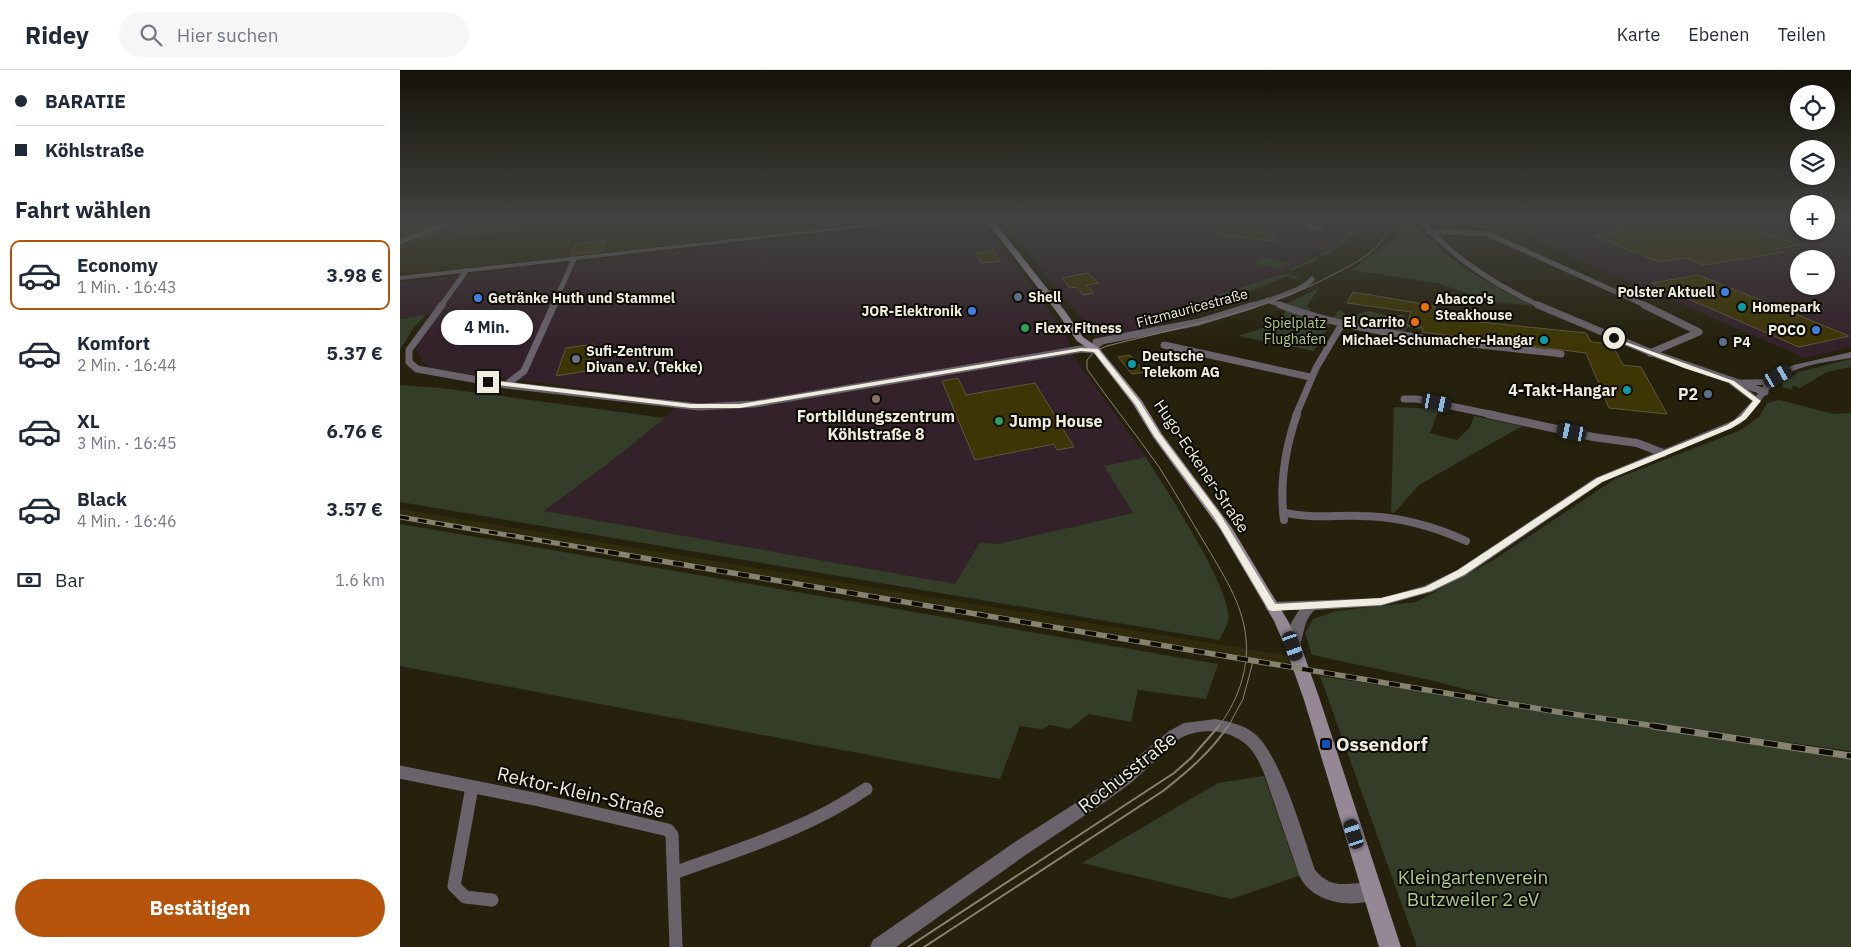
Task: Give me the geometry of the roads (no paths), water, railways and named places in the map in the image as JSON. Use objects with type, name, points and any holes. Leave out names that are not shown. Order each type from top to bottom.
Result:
[{"type":"main road","name":"Hugo-Eckener-Straße","points":[[1022,260],[1062,312],[1138,403],[1157,435],[1218,516],[1293,646],[1390,947]]},
{"type":"street","points":[[400,278],[566,260]]},
{"type":"street","points":[[506,385],[524,371],[574,260]]},
{"type":"street","points":[[1462,260],[1516,294],[1576,322],[1650,353],[1765,392]]},
{"type":"street","points":[[1547,260],[1597,284],[1608,287],[1699,332],[1650,353]]},
{"type":"street","name":"Fitzmauricestraße","points":[[466,271],[412,345],[407,356],[409,362],[417,369],[424,372],[506,385],[691,406],[740,406],[1182,326],[1231,313],[1267,300],[1308,284],[1312,279]]},
{"type":"street","points":[[1267,300],[1313,318],[1342,324],[1447,341],[1560,354]]},
{"type":"street","points":[[1342,324],[1307,377],[1285,458],[1282,490],[1284,516],[1377,516],[1450,532],[1466,541]]},
{"type":"street","points":[[1164,345],[1307,377]]},
{"type":"street","points":[[1272,607],[1381,602],[1428,589],[1461,572],[1600,480],[1744,418],[1772,381],[1788,370],[1851,355]]},
{"type":"street","points":[[1732,382],[1753,383],[1772,381]]},
{"type":"street","points":[[1732,382],[1757,401]]},
{"type":"street","points":[[1404,399],[1416,399],[1600,438],[1635,442],[1652,447],[1663,453]]},
{"type":"street","points":[[1293,646],[1298,622],[1304,611],[1312,606]]},
{"type":"street","name":"Rochusstraße","points":[[880,947],[1021,848],[1099,797],[1174,734],[1184,729],[1206,724],[1222,726],[1240,732],[1260,749],[1271,770],[1308,875],[1314,884],[1328,893],[1373,892]]},
{"type":"street","name":"Rektor-Klein-Straße","points":[[400,772],[539,800],[668,830],[672,835],[676,947]]},
{"type":"street","points":[[472,787],[454,886],[466,896],[492,900]]},
{"type":"street","points":[[674,873],[783,833],[848,803],[866,789]]},
{"type":"tram line","points":[[1218,727],[1236,697],[1246,662],[1246,639],[1241,613],[1224,577],[1171,486],[1087,369],[1087,360],[1095,351],[1107,346],[1224,317],[1281,298],[1309,287],[1360,260]]},
{"type":"tram line","points":[[1228,727],[1243,699],[1254,658]]},
{"type":"tram line","points":[[908,947],[1174,773],[1191,758],[1219,726]]},
{"type":"tram line","points":[[924,947],[1163,791],[1190,769],[1228,726]]},
{"type":"railway","points":[[400,517],[615,553]]},
{"type":"railway","points":[[608,552],[1552,711],[1661,727]]},
{"type":"railway","points":[[1653,726],[1851,756]]},
{"type":"place","name":"Polster Aktuell","points":[[1725,292]]},
{"type":"place","name":"Shell","points":[[1018,297]]},
{"type":"place","name":"Getränke Huth und Stammel","points":[[478,298]]},
{"type":"place","name":"Abacco's Steakhouse","points":[[1425,307]]},
{"type":"place","name":"Homepark","points":[[1742,307]]},
{"type":"place","name":"JOR-Elektronik","points":[[972,311]]},
{"type":"place","name":"El Carrito","points":[[1415,322]]},
{"type":"place","name":"Flexx Fitness","points":[[1025,328]]},
{"type":"place","name":"POCO","points":[[1816,330]]},
{"type":"place","name":"Michael-Schumacher-Hangar","points":[[1544,340]]},
{"type":"place","name":"P4","points":[[1723,342]]},
{"type":"place","name":"Sufi-Zentrum Divan e.V. (Tekke)","points":[[576,359]]},
{"type":"place","name":"Deutsche Telekom AG","points":[[1132,364]]},
{"type":"place","name":"4-Takt-Hangar","points":[[1627,390]]},
{"type":"place","name":"P2","points":[[1708,394]]},
{"type":"place","name":"Fortbildungszentrum Köhlstraße 8","points":[[876,399]]},
{"type":"place","name":"Jump House","points":[[999,421]]},
{"type":"place","name":"Ossendorf","points":[[1326,744]]},
{"type":"park label","name":"Spielplatz Flughafen","points":[[1295,332]]},
{"type":"park label","name":"Kleingartenverein Butzweiler 2 eV","points":[[1473,888]]}]
